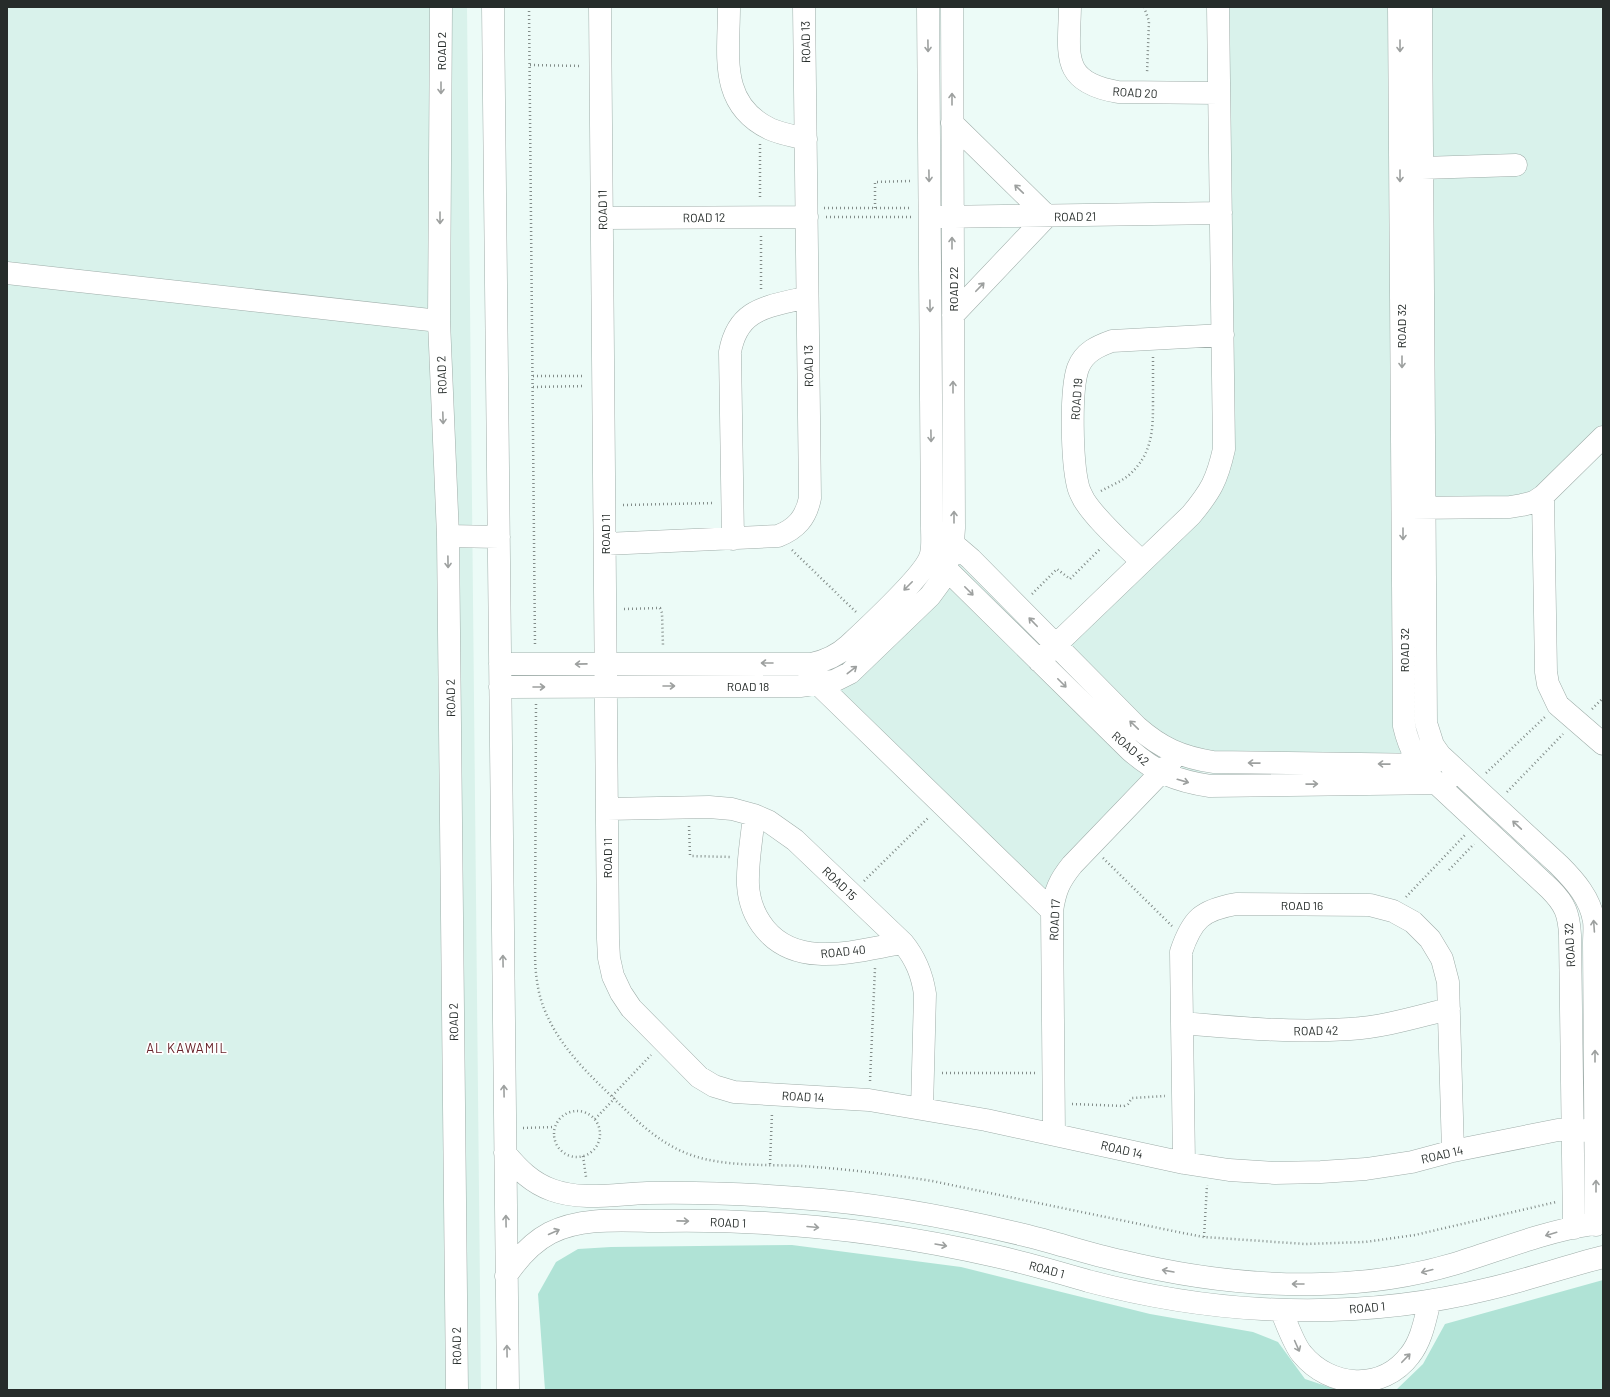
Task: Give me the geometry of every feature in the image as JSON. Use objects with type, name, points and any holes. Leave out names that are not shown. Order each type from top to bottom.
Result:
[{"type":"street","name":"ROAD 2","points":[[441,7],[439,321],[448,536],[457,1390]]},
{"type":"street","points":[[493,7],[508,1390]]},
{"type":"street","name":"ROAD 11","points":[[600,7],[609,958],[621,993],[631,1008],[664,1042]]},
{"type":"street","points":[[729,7],[729,75],[733,92],[742,108],[754,120],[772,130],[806,139]]},
{"type":"street","name":"ROAD 13","points":[[605,544],[778,536],[796,526],[803,518],[807,509],[810,498],[804,7]]},
{"type":"street","name":"ROAD 22","points":[[928,7],[932,527],[939,562]]},
{"type":"street","name":"ROAD 22","points":[[939,562],[953,542],[952,7]]},
{"type":"street","name":"ROAD 20","points":[[1070,7],[1071,62],[1080,78],[1105,90],[1118,92],[1219,93]]},
{"type":"street","points":[[1039,661],[1191,515],[1207,496],[1218,474],[1224,449],[1218,7]]},
{"type":"street","name":"ROAD 32","points":[[1399,7],[1404,726],[1408,741],[1419,764],[1436,783],[1550,889],[1559,898],[1566,910],[1570,935],[1574,1228]]},
{"type":"street","name":"ROAD 32","points":[[1421,7],[1426,723],[1433,745],[1440,755],[1559,865],[1574,881],[1587,899],[1594,921],[1600,1133],[1599,1224]]},
{"type":"street","points":[[952,123],[1047,216],[953,315]]},
{"type":"street","points":[[1422,168],[1516,165]]},
{"type":"street","name":"ROAD 12","points":[[602,218],[807,212]]},
{"type":"street","name":"ROAD 21","points":[[929,212],[952,218],[1221,214]]},
{"type":"street","points":[[7,273],[439,321]]},
{"type":"street","points":[[733,539],[730,352],[733,338],[739,325],[750,315],[761,309],[807,297]]},
{"type":"street","name":"ROAD 19","points":[[1142,562],[1098,518],[1085,501],[1078,487],[1073,440],[1078,368],[1086,355],[1098,345],[1112,341],[1223,335]]},
{"type":"street","points":[[1403,508],[1510,507],[1522,506],[1534,502],[1543,496],[1603,437]]},
{"type":"street","points":[[1543,496],[1546,672],[1548,684],[1558,704],[1603,744]]},
{"type":"street","name":"ROAD 42","points":[[932,527],[953,542],[1019,607],[1136,727],[1150,739],[1178,754],[1196,760],[1213,762],[1451,765]]},
{"type":"street","points":[[448,536],[499,536]]},
{"type":"street","name":"ROAD 42","points":[[939,562],[1130,750],[1143,762],[1161,772],[1192,784],[1210,786],[1436,783],[1472,784]]},
{"type":"street","name":"ROAD 18","points":[[500,664],[818,663],[838,655],[870,625],[928,563],[939,562],[941,581],[930,596],[850,673],[834,681],[800,686],[500,687]]},
{"type":"street","points":[[796,663],[1052,911]]},
{"type":"street","name":"ROAD 17","points":[[1054,1134],[1052,911],[1055,893],[1062,878],[1090,846],[1178,754]]},
{"type":"street","name":"ROAD 15","points":[[607,809],[689,807],[732,809],[754,815],[768,821],[795,840],[902,943],[912,954],[918,966],[923,980],[925,994],[922,1109]]},
{"type":"street","name":"ROAD 40","points":[[754,815],[748,885],[752,904],[759,922],[772,937],[788,948],[807,953],[835,954],[902,943]]},
{"type":"street","name":"ROAD 16","points":[[1184,1163],[1181,952],[1190,929],[1200,918],[1217,908],[1236,904],[1370,905],[1393,911],[1413,922],[1430,939],[1442,959],[1448,982],[1453,1151]]},
{"type":"street","name":"ROAD 42","points":[[1182,1024],[1303,1032],[1344,1030],[1400,1022],[1449,1009]]},
{"type":"street","name":"ROAD 14","points":[[664,1042],[699,1077],[714,1086],[734,1092],[869,1100],[986,1120],[1208,1167],[1275,1173],[1366,1169],[1412,1162],[1453,1151],[1543,1132],[1573,1129],[1600,1133]]},
{"type":"street","points":[[505,1153],[518,1169],[535,1182],[554,1191],[575,1196],[647,1193],[728,1194],[801,1198],[852,1204],[968,1222],[1025,1235],[1120,1261],[1160,1270],[1273,1284],[1353,1283],[1418,1274],[1574,1228],[1599,1224]]},
{"type":"street","name":"ROAD 1","points":[[506,1276],[516,1261],[532,1245],[551,1232],[572,1224],[610,1222],[733,1222],[832,1228],[884,1235],[998,1256],[1088,1281],[1153,1296],[1225,1307],[1281,1310],[1335,1310],[1387,1306],[1430,1300],[1502,1286],[1603,1257]]},
{"type":"street","points":[[1281,1310],[1300,1353],[1315,1368],[1334,1378],[1355,1382],[1376,1379],[1395,1370],[1410,1355],[1420,1336],[1430,1300]]},
{"type":"path","points":[[529,7],[535,664]]},
{"type":"path","points":[[1144,7],[1149,21],[1146,93]]},
{"type":"path","points":[[530,65],[575,66]]},
{"type":"path","points":[[875,208],[876,182],[929,181]]},
{"type":"path","points":[[807,212],[875,208],[929,212]]},
{"type":"path","points":[[807,212],[929,212]]},
{"type":"path","points":[[1085,501],[1126,477],[1136,467],[1147,449],[1153,429],[1153,339]]},
{"type":"path","points":[[533,376],[603,381]]},
{"type":"path","points":[[533,387],[603,381]]},
{"type":"path","points":[[604,505],[732,502]]},
{"type":"path","points":[[1019,607],[1058,569],[1070,579],[1114,534]]},
{"type":"path","points":[[778,536],[870,625]]},
{"type":"path","points":[[605,609],[660,608],[662,613],[663,663]]},
{"type":"path","points":[[1472,784],[1558,704]]},
{"type":"path","points":[[1494,805],[1576,721]]},
{"type":"path","points":[[851,894],[942,804]]},
{"type":"path","points":[[689,807],[691,856],[750,858]]},
{"type":"path","points":[[1449,870],[1482,826]]},
{"type":"path","points":[[1393,911],[1482,826]]},
{"type":"path","points":[[1090,846],[1186,939]]},
{"type":"path","points":[[869,1100],[875,947]]},
{"type":"path","points":[[595,1119],[613,1097],[664,1042]]},
{"type":"path","points":[[923,1073],[1053,1072]]},
{"type":"path","points":[[770,1164],[774,1094]]},
{"type":"path","points":[[1054,1103],[1124,1106],[1128,1104],[1132,1098],[1183,1095]]},
{"type":"path","points":[[572,1111],[585,1112],[595,1119],[599,1129],[599,1141],[592,1150],[583,1156],[576,1157],[563,1152],[555,1141],[555,1127],[561,1117],[572,1111]]},
{"type":"path","points":[[505,1128],[555,1127]]},
{"type":"path","points":[[1204,1237],[1208,1167]]},
{"type":"shaded area","points":[[7,7],[467,7],[481,1390],[7,1390]]},
{"type":"shaded area","points":[[1223,7],[1601,7],[1603,9],[1603,429],[1533,497],[1414,502],[1415,723],[1418,741],[1440,774],[1186,772],[1158,785],[1073,874],[1050,922],[823,673],[846,664],[944,549],[1052,657],[1213,497]]},
{"type":"green space","points":[[792,1245],[961,1267],[1150,1314],[1253,1332],[1278,1342],[1305,1379],[1338,1390],[545,1390],[538,1294],[556,1262],[578,1249],[611,1247]]},
{"type":"green space","points":[[1603,1280],[1603,1390],[1396,1390],[1423,1364],[1445,1324]]},
{"type":"district","name":"AL KAWAMIL","points":[[187,1048]]}]
